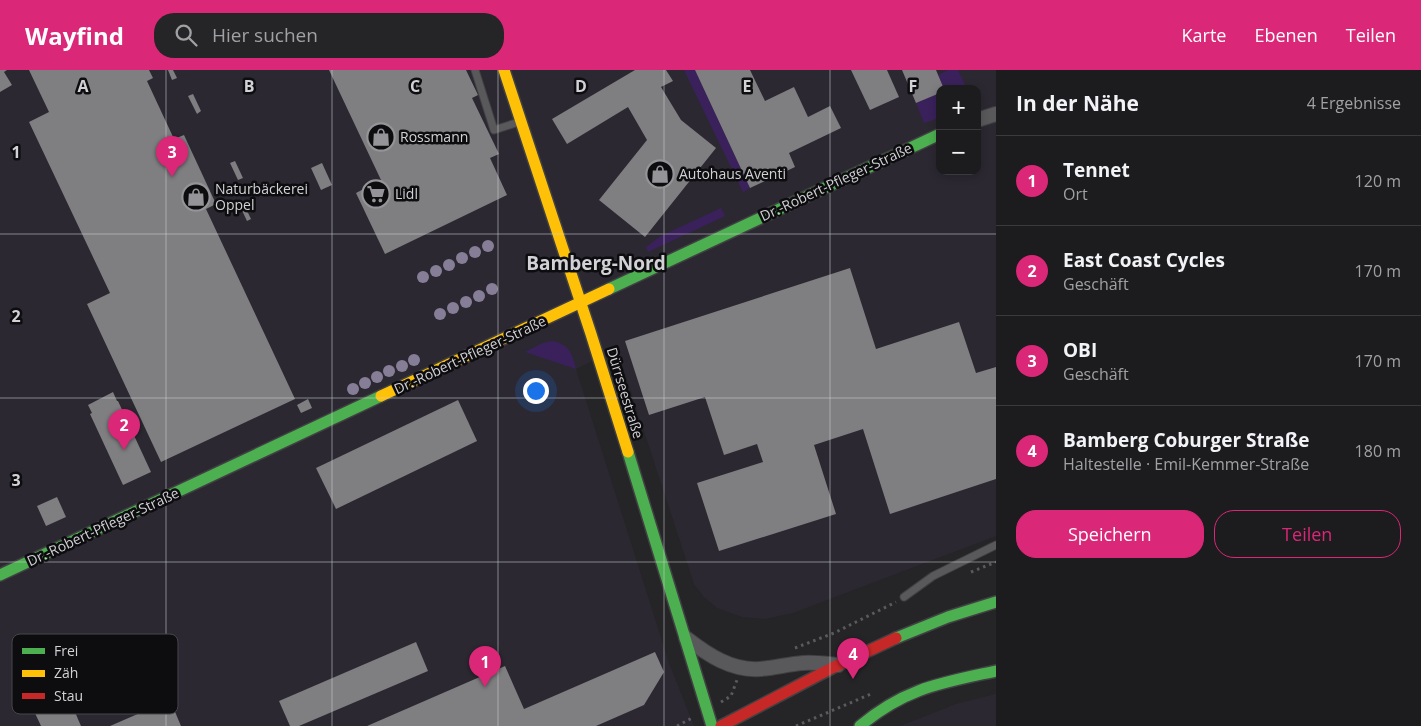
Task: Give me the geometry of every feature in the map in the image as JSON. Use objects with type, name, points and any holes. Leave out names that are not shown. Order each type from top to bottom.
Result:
[{"type":"street","name":"Dürrseestraße","points":[[504,70],[581,302],[712,726]]},
{"type":"street","points":[[981,119],[996,114]]},
{"type":"street","name":"Dr.-Robert-Pfleger-Straße","points":[[0,575],[936,136]]},
{"type":"street","points":[[721,726],[839,665],[916,629],[996,602]]},
{"type":"street","points":[[686,638],[705,653],[722,662],[741,668],[757,669],[803,663],[839,665]]},
{"type":"street","points":[[860,726],[887,706],[914,691],[944,682],[996,671]]},
{"type":"lane","points":[[475,70],[494,130],[521,121]]},
{"type":"lane","points":[[904,597],[932,576],[996,545]]},
{"type":"path","points":[[968,573],[996,562]]},
{"type":"path","points":[[793,648],[834,633],[904,597]]},
{"type":"path","points":[[707,709],[731,696],[741,668]]},
{"type":"shaded area","points":[[0,70],[996,70],[996,536],[793,613],[765,619],[742,617],[717,608],[704,597],[694,584],[617,349],[576,369],[669,663],[694,726],[0,726]]},
{"type":"shaded area","points":[[684,70],[695,70],[750,188],[743,192]]},
{"type":"shaded area","points":[[948,70],[958,70],[965,85],[942,85],[938,75]]},
{"type":"shaded area","points":[[936,95],[936,119],[924,123],[916,103]]},
{"type":"shaded area","points":[[721,208],[725,216],[648,252],[646,247],[661,236]]},
{"type":"shaded area","points":[[553,341],[567,348],[576,369],[525,352],[543,343]]},
{"type":"shaded area","points":[[996,694],[996,726],[900,726],[956,704]]},
{"type":"building","points":[[0,70],[7,70],[4,72],[12,85],[0,92]]},
{"type":"building","points":[[29,70],[149,70],[153,78],[147,81],[174,139],[184,135],[216,204],[206,209],[295,399],[161,462],[87,304],[110,293],[29,122],[49,112]]},
{"type":"building","points":[[168,70],[173,70],[177,78],[172,80]]},
{"type":"building","points":[[329,70],[466,70],[478,95],[472,98],[499,154],[490,158],[507,195],[385,254],[356,193],[381,180]]},
{"type":"building","points":[[635,70],[666,70],[673,81],[661,87],[681,120],[716,148],[645,237],[599,200],[647,140],[628,107],[567,144],[552,119]]},
{"type":"building","points":[[695,70],[750,70],[765,101],[794,87],[808,117],[830,106],[841,128],[789,153],[795,167],[750,188]]},
{"type":"building","points":[[851,70],[887,70],[899,97],[870,110]]},
{"type":"building","points":[[902,70],[936,70],[942,85],[936,85],[936,95],[916,103]]},
{"type":"building","points":[[193,94],[201,111],[197,114],[188,96]]},
{"type":"building","points":[[235,161],[243,178],[238,180],[230,163]]},
{"type":"building","points":[[322,163],[332,185],[321,190],[311,168]]},
{"type":"building","points":[[243,202],[251,219],[247,221],[239,204]]},
{"type":"building","points":[[850,268],[876,349],[959,322],[976,373],[996,367],[996,479],[890,514],[863,429],[814,445],[836,514],[719,551],[697,483],[763,462],[757,444],[724,455],[705,397],[649,415],[625,341]]},
{"type":"building","points":[[113,392],[151,472],[123,485],[90,414],[92,413],[88,405]]},
{"type":"building","points":[[308,399],[312,408],[301,413],[297,405]]},
{"type":"building","points":[[458,400],[477,441],[336,509],[316,468]]},
{"type":"building","points":[[57,497],[66,517],[46,526],[37,506]]},
{"type":"building","points":[[416,642],[428,671],[299,726],[290,726],[279,701]]},
{"type":"building","points":[[655,652],[664,672],[644,705],[596,726],[367,726],[505,666],[524,709]]},
{"type":"building","points":[[35,714],[76,714],[81,726],[41,726]]},
{"type":"building","points":[[138,714],[176,714],[181,726],[110,726]]},
{"type":"traffic: fast","points":[[609,289],[936,136]]},
{"type":"traffic: fast","points":[[0,575],[381,396]]},
{"type":"traffic: fast","points":[[628,452],[712,726]]},
{"type":"traffic: fast","points":[[896,638],[948,617],[996,602]]},
{"type":"traffic: fast","points":[[860,726],[892,703],[908,695],[958,679],[996,671]]},
{"type":"traffic: slow","points":[[504,70],[628,452]]},
{"type":"traffic: slow","points":[[381,396],[609,289]]},
{"type":"traffic: jam","points":[[721,726],[832,668],[896,638]]},
{"type":"place","name":"Rossmann","points":[[381,137]]},
{"type":"place","name":"Autohaus Aventi","points":[[660,174]]},
{"type":"place","name":"OBI","points":[[172,177]]},
{"type":"place","name":"Lidl","points":[[376,194]]},
{"type":"place","name":"Naturbäckerei Oppel","points":[[196,197]]},
{"type":"place","name":"East Coast Cycles","points":[[124,450]]},
{"type":"place","name":"Bamberg Coburger Straße","points":[[853,679]]},
{"type":"place","name":"Tennet","points":[[485,687]]},
{"type":"district","name":"Bamberg-Nord","points":[[596,263]]}]
